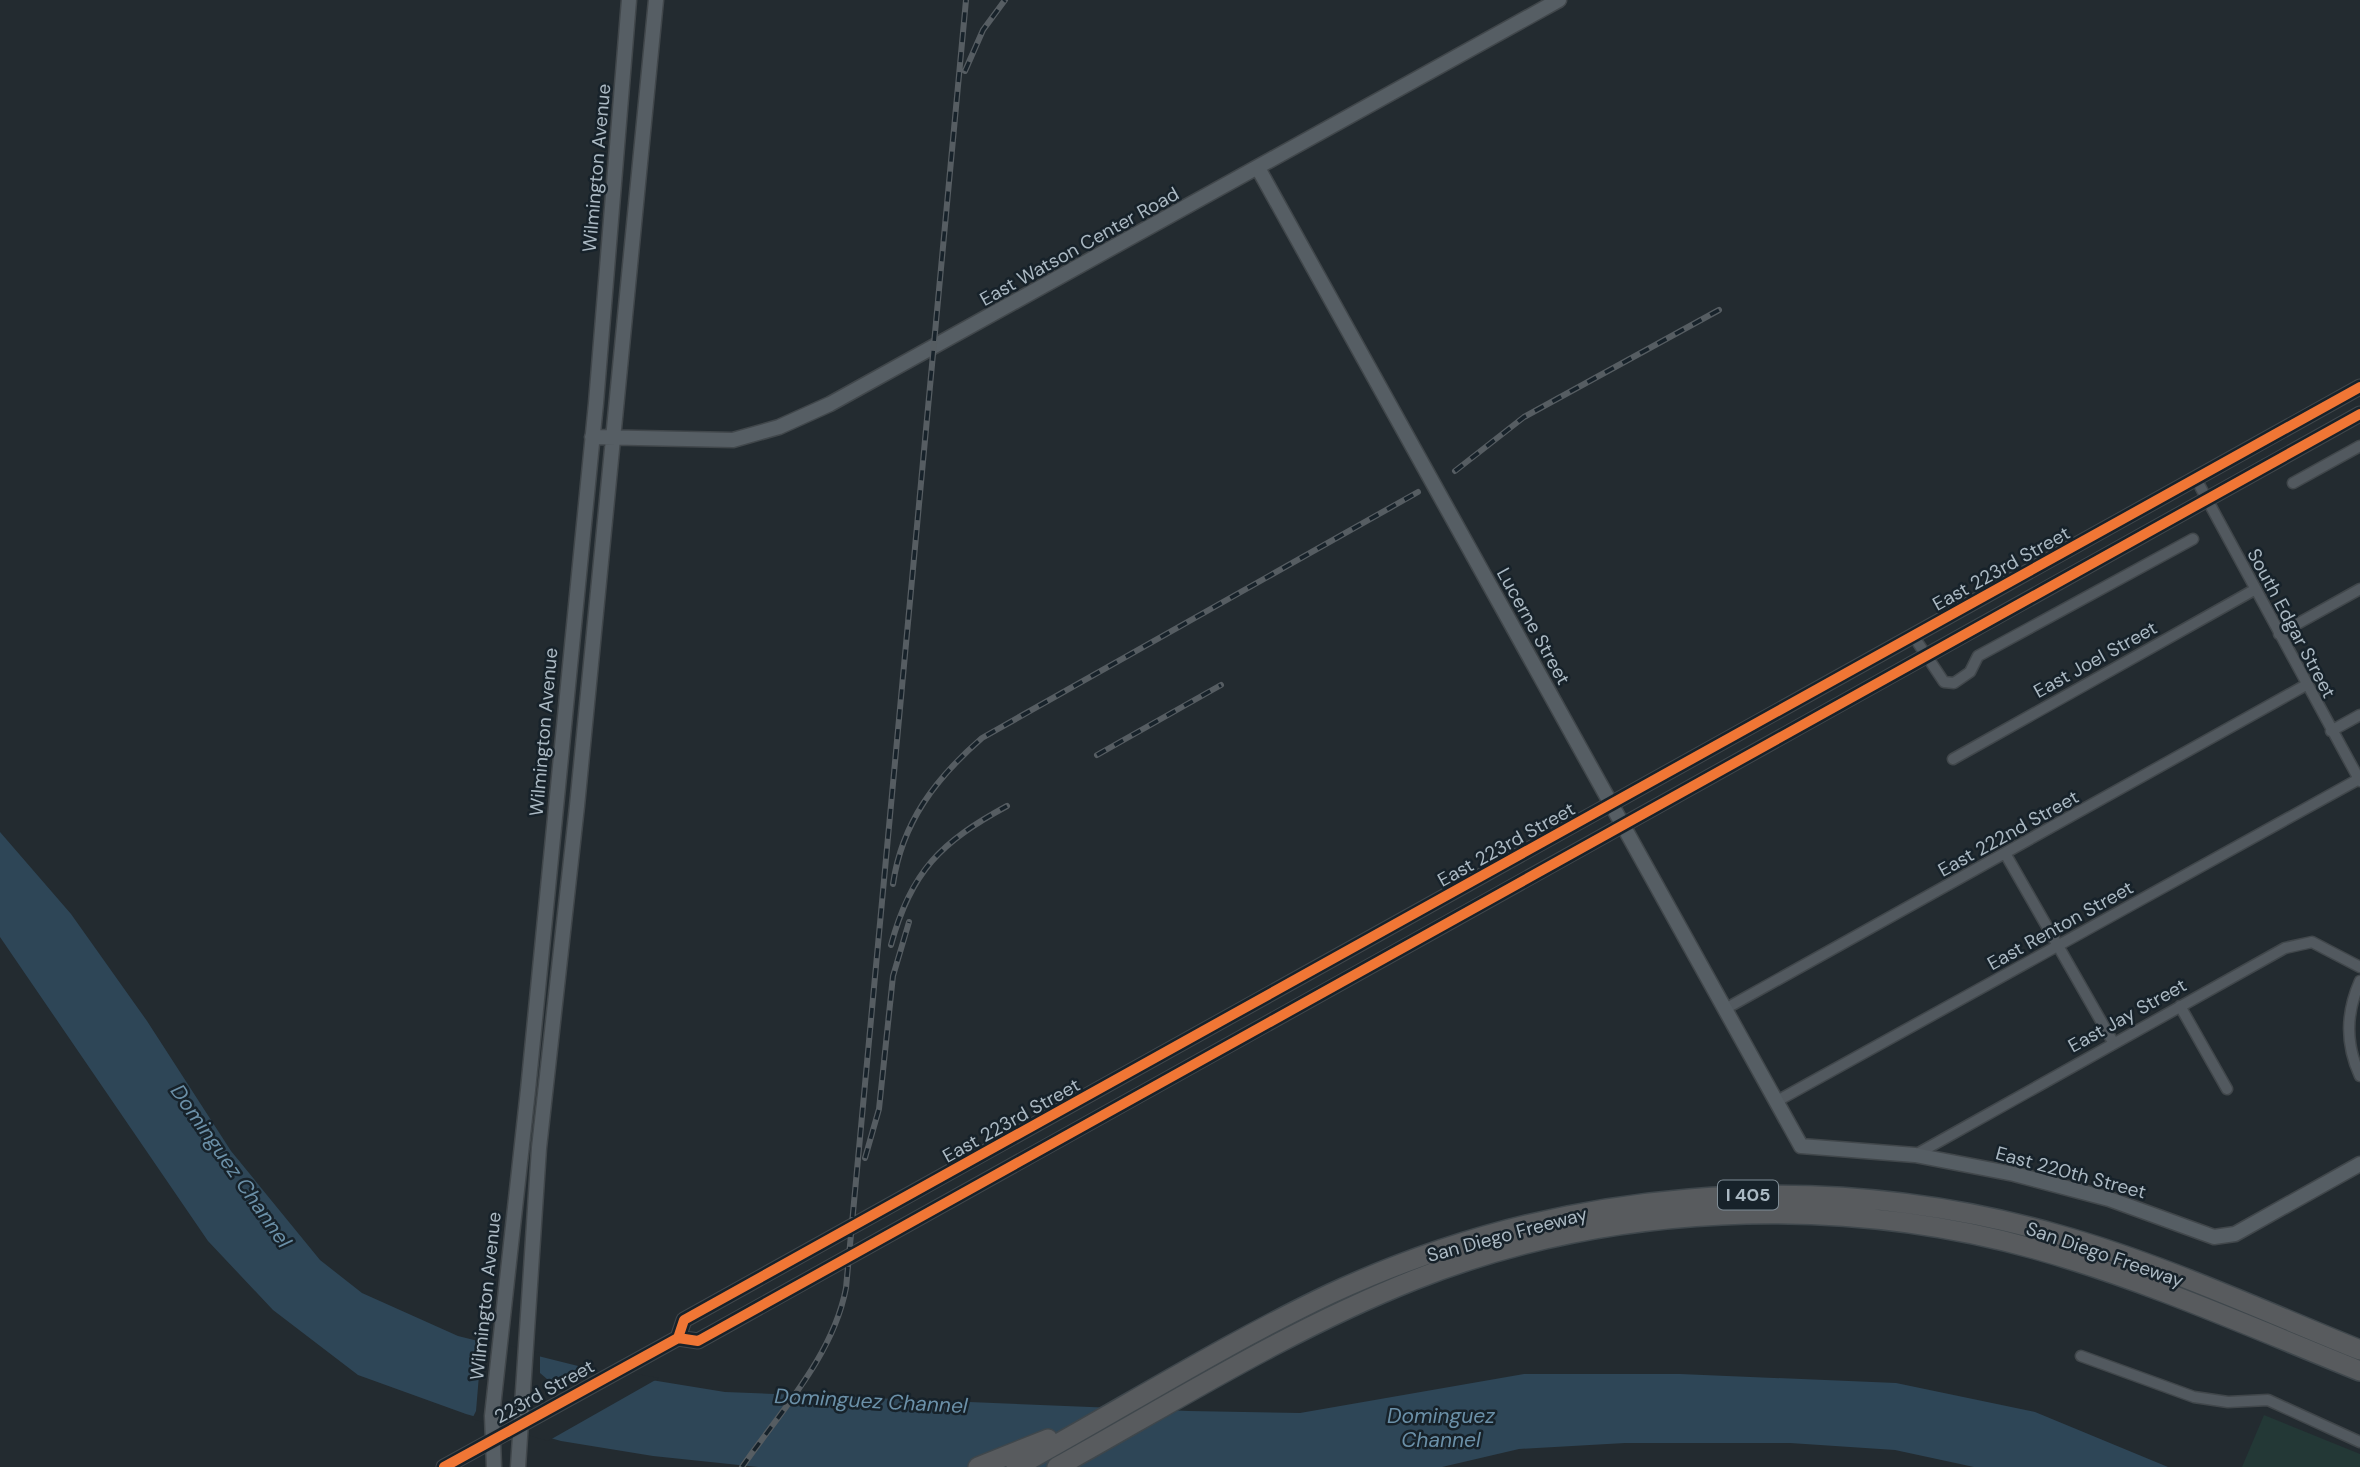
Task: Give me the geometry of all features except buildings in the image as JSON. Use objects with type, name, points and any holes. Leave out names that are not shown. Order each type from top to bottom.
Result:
[{"type":"highway","name":"San Diego Freeway","points":[[1016,1467],[1330,1295],[1440,1250],[1575,1214],[1677,1199],[1780,1194],[1880,1200],[1928,1206],[2020,1225],[2114,1253],[2360,1350]]},
{"type":"highway","points":[[1057,1467],[1316,1315],[1465,1255],[1517,1240],[1619,1218],[1752,1207],[1798,1206],[1909,1216],[2059,1247],[2137,1273],[2360,1364]]},
{"type":"highway","points":[[1043,1467],[1318,1323],[1417,1278],[1522,1245],[1600,1229],[1736,1215],[1792,1214],[1906,1223],[1977,1234],[2113,1274],[2360,1371]]},
{"type":"highway","name":"San Diego Freeway","points":[[1080,1467],[1298,1347],[1425,1288],[1490,1267],[1587,1243],[1691,1230],[1782,1227],[1881,1232],[1931,1238],[2028,1260],[2093,1279],[2360,1384]]},
{"type":"highway","points":[[978,1467],[1003,1455],[1102,1420]]},
{"type":"main road","name":"Wilmington Avenue","points":[[494,1467],[489,1444],[548,889],[592,437],[629,0]]},
{"type":"main road","name":"Wilmington Avenue","points":[[518,1462],[528,1350],[539,1148],[615,438],[656,0]]},
{"type":"main road","name":"East Watson Center Road","points":[[592,437],[733,440],[783,425],[933,349],[1559,0]]},
{"type":"main road","name":"Lucerne Street","points":[[1258,168],[1777,1101]]},
{"type":"main road","name":"East 223rd Street","points":[[678,1338],[684,1320],[1612,806],[2360,387]]},
{"type":"main road","name":"East 223rd Street","points":[[622,1368],[678,1338],[698,1341],[2360,414]]},
{"type":"main road","points":[[548,889],[568,890]]},
{"type":"main road","name":"East 220th Street","points":[[1777,1101],[1801,1146],[1915,1155],[2014,1174],[2109,1199],[2214,1237],[2235,1234],[2360,1164]]},
{"type":"main road","name":"223rd Street","points":[[489,1444],[521,1423],[622,1368]]},
{"type":"main road","points":[[444,1467],[489,1444]]},
{"type":"street","points":[[2293,483],[2360,446]]},
{"type":"street","name":"South Edgar Street","points":[[2196,480],[2360,780]]},
{"type":"street","points":[[1914,637],[1944,682],[1954,683],[1970,672],[1978,656],[2193,539]]},
{"type":"street","points":[[2279,634],[2360,589]]},
{"type":"street","name":"East Joel Street","points":[[1953,759],[2254,590]]},
{"type":"street","name":"East 222nd Street","points":[[1725,1009],[2006,855],[2306,685]]},
{"type":"street","points":[[2331,731],[2360,715]]},
{"type":"street","name":"East Renton Street","points":[[1777,1101],[2360,780]]},
{"type":"street","points":[[2006,855],[2113,1042]]},
{"type":"street","name":"East Jay Street","points":[[1915,1155],[2113,1042],[2299,943],[2312,942],[2360,967]]},
{"type":"street","points":[[2360,981],[2347,1020],[2350,1047],[2360,1076]]},
{"type":"street","points":[[2180,1006],[2227,1089]]},
{"type":"street","points":[[2081,1356],[2194,1397],[2228,1402],[2268,1401],[2360,1442]]},
{"type":"green space","points":[[2264,1415],[2360,1454],[2360,1467],[2242,1467]]},
{"type":"water","name":"Dominguez Channel","points":[[0,832],[71,914],[147,1021],[231,1151],[320,1260],[362,1293],[458,1336],[602,1372],[725,1392],[1189,1411],[1300,1413],[1524,1374],[1680,1374],[1896,1383],[2035,1412],[2168,1467],[1974,1467],[1895,1450],[1790,1443],[1625,1443],[1519,1449],[1442,1467],[758,1467],[653,1456],[561,1441],[466,1414],[358,1375],[273,1310],[208,1241],[0,937]]},
{"type":"pier","points":[[482,1339],[540,1353],[540,1373],[547,1379],[557,1381],[587,1365],[659,1378],[548,1441],[472,1419],[476,1411]]},
{"type":"railway","points":[[742,1467],[817,1360],[830,1337],[846,1288],[966,0]]},
{"type":"railway","points":[[965,71],[983,30],[1005,0]]},
{"type":"railway","points":[[1455,471],[1524,417],[1719,310]]},
{"type":"railway","points":[[893,884],[904,841],[913,821],[936,785],[982,738],[1418,492]]},
{"type":"railway","points":[[1097,755],[1221,685]]},
{"type":"railway","points":[[891,945],[908,897],[932,861],[964,832],[1007,806]]},
{"type":"railway","points":[[865,1158],[879,1109],[893,976],[909,922]]},
{"type":"cycle path","points":[[678,1338],[684,1320],[2360,387]]},
{"type":"cycle path","points":[[444,1467],[678,1338],[698,1341],[2360,414]]}]
